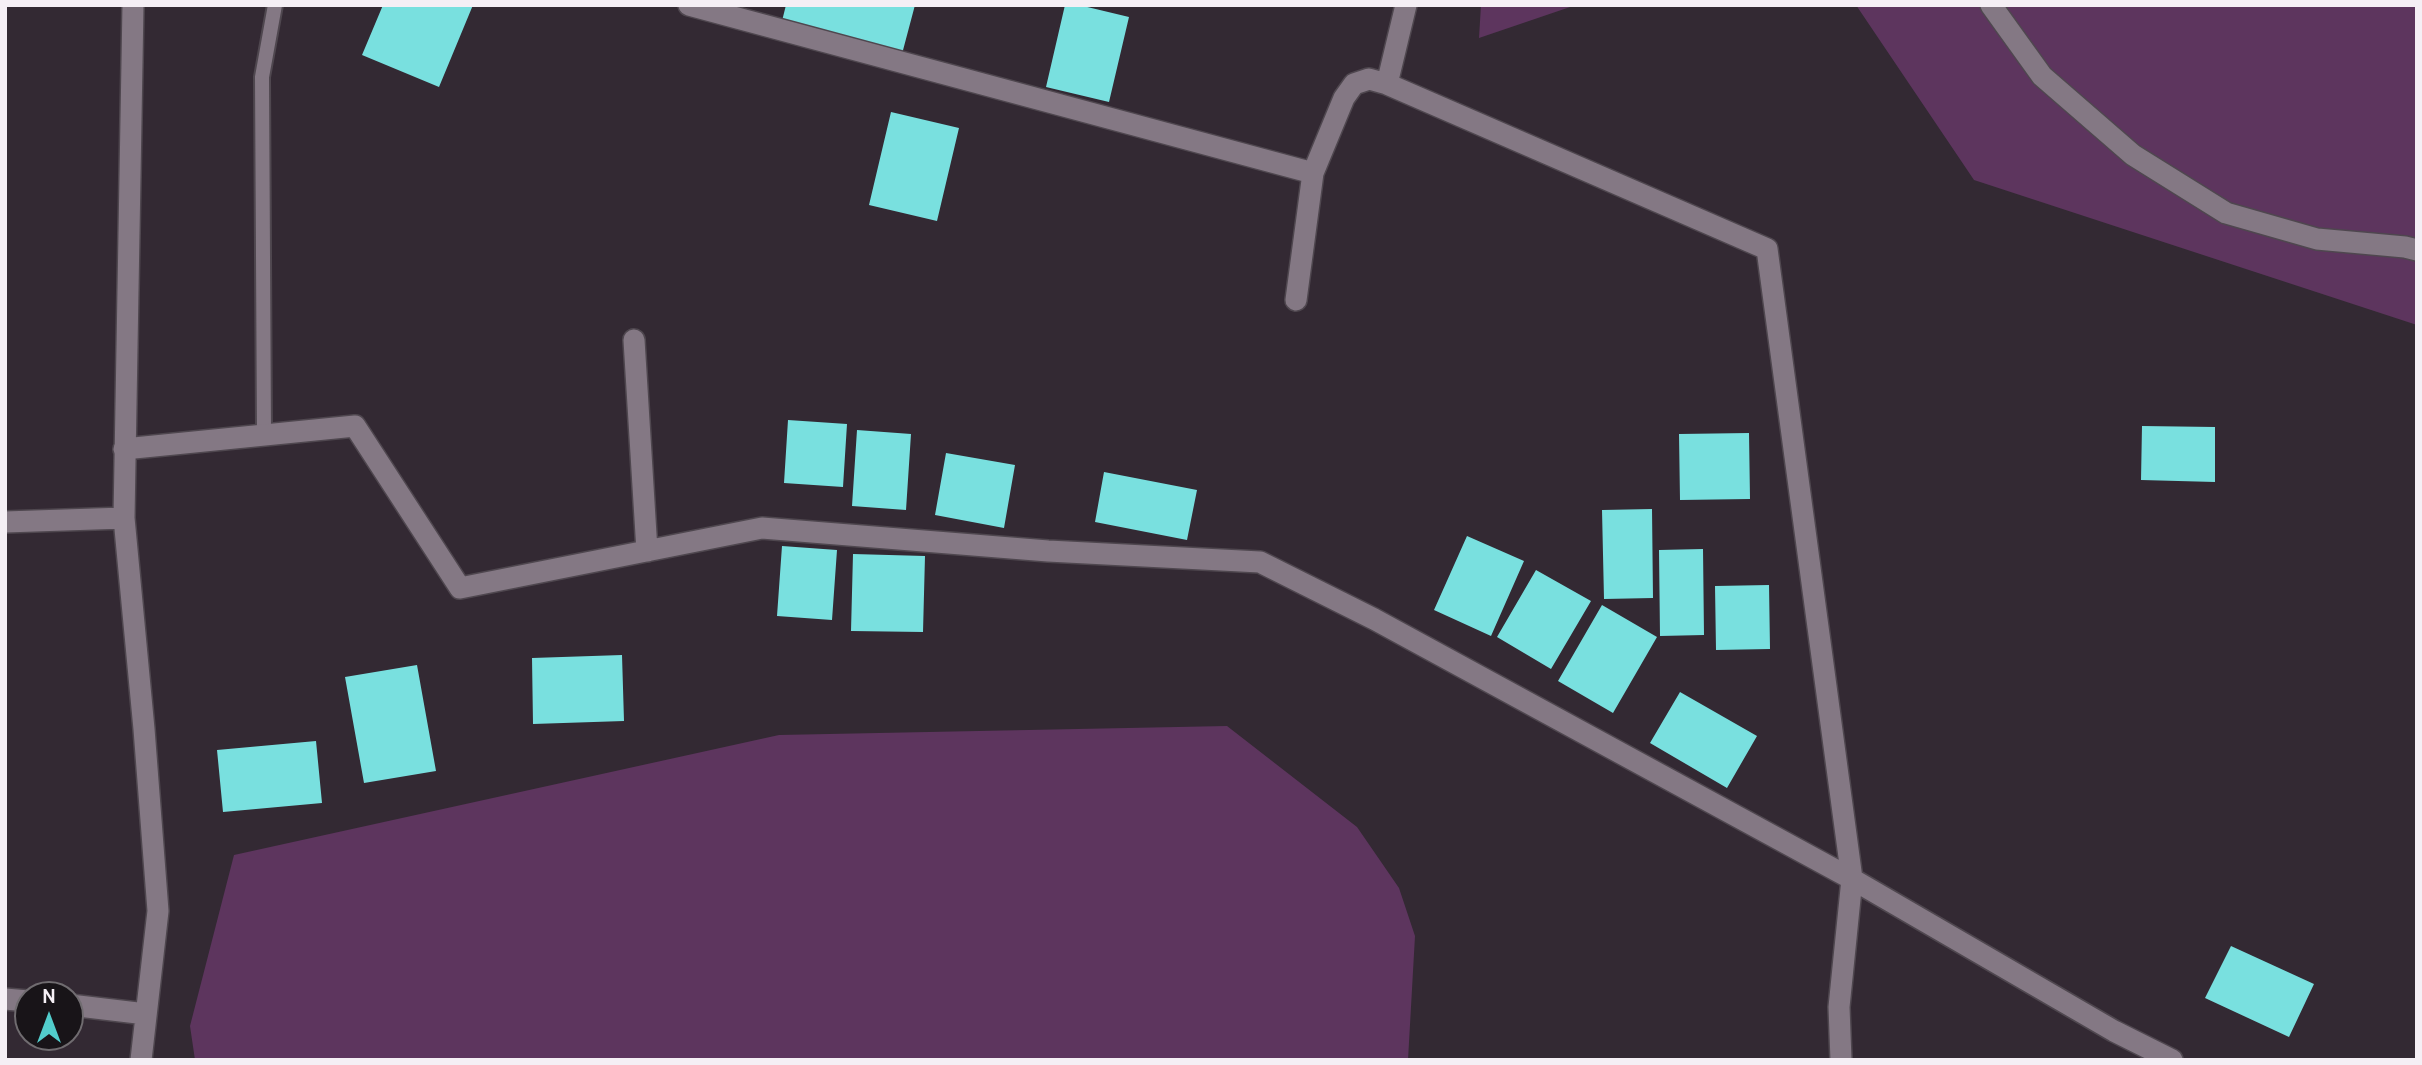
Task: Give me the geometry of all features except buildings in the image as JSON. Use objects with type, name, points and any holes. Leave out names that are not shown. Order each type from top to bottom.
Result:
[{"type":"street","points":[[133,5],[124,518],[158,911],[141,1060]]},
{"type":"street","points":[[689,5],[745,13],[1313,173]]},
{"type":"street","points":[[1387,84],[1406,5]]},
{"type":"street","points":[[1991,5],[2042,76],[2133,155],[2226,213],[2317,239],[2417,250]]},
{"type":"street","points":[[1296,300],[1313,173],[1344,98],[1354,84],[1369,79],[1387,84],[1767,249],[1852,879],[1839,1007],[1841,1060]]},
{"type":"street","points":[[634,340],[647,551]]},
{"type":"street","points":[[124,449],[355,426],[460,588],[762,528],[1048,551],[1260,562],[1374,619],[1852,879],[2114,1031],[2172,1060]]},
{"type":"street","points":[[5,522],[124,518]]},
{"type":"street","points":[[84,1007],[146,1014]]},
{"type":"lane","points":[[264,435],[262,78],[275,5]]},
{"type":"shaded area","points":[[1481,5],[1576,5],[1479,38]]},
{"type":"shaded area","points":[[1856,5],[2417,5],[2417,325],[1974,180]]},
{"type":"shaded area","points":[[1227,726],[1357,827],[1399,888],[1415,936],[1408,1060],[195,1060],[190,1026],[234,855],[779,735]]}]
